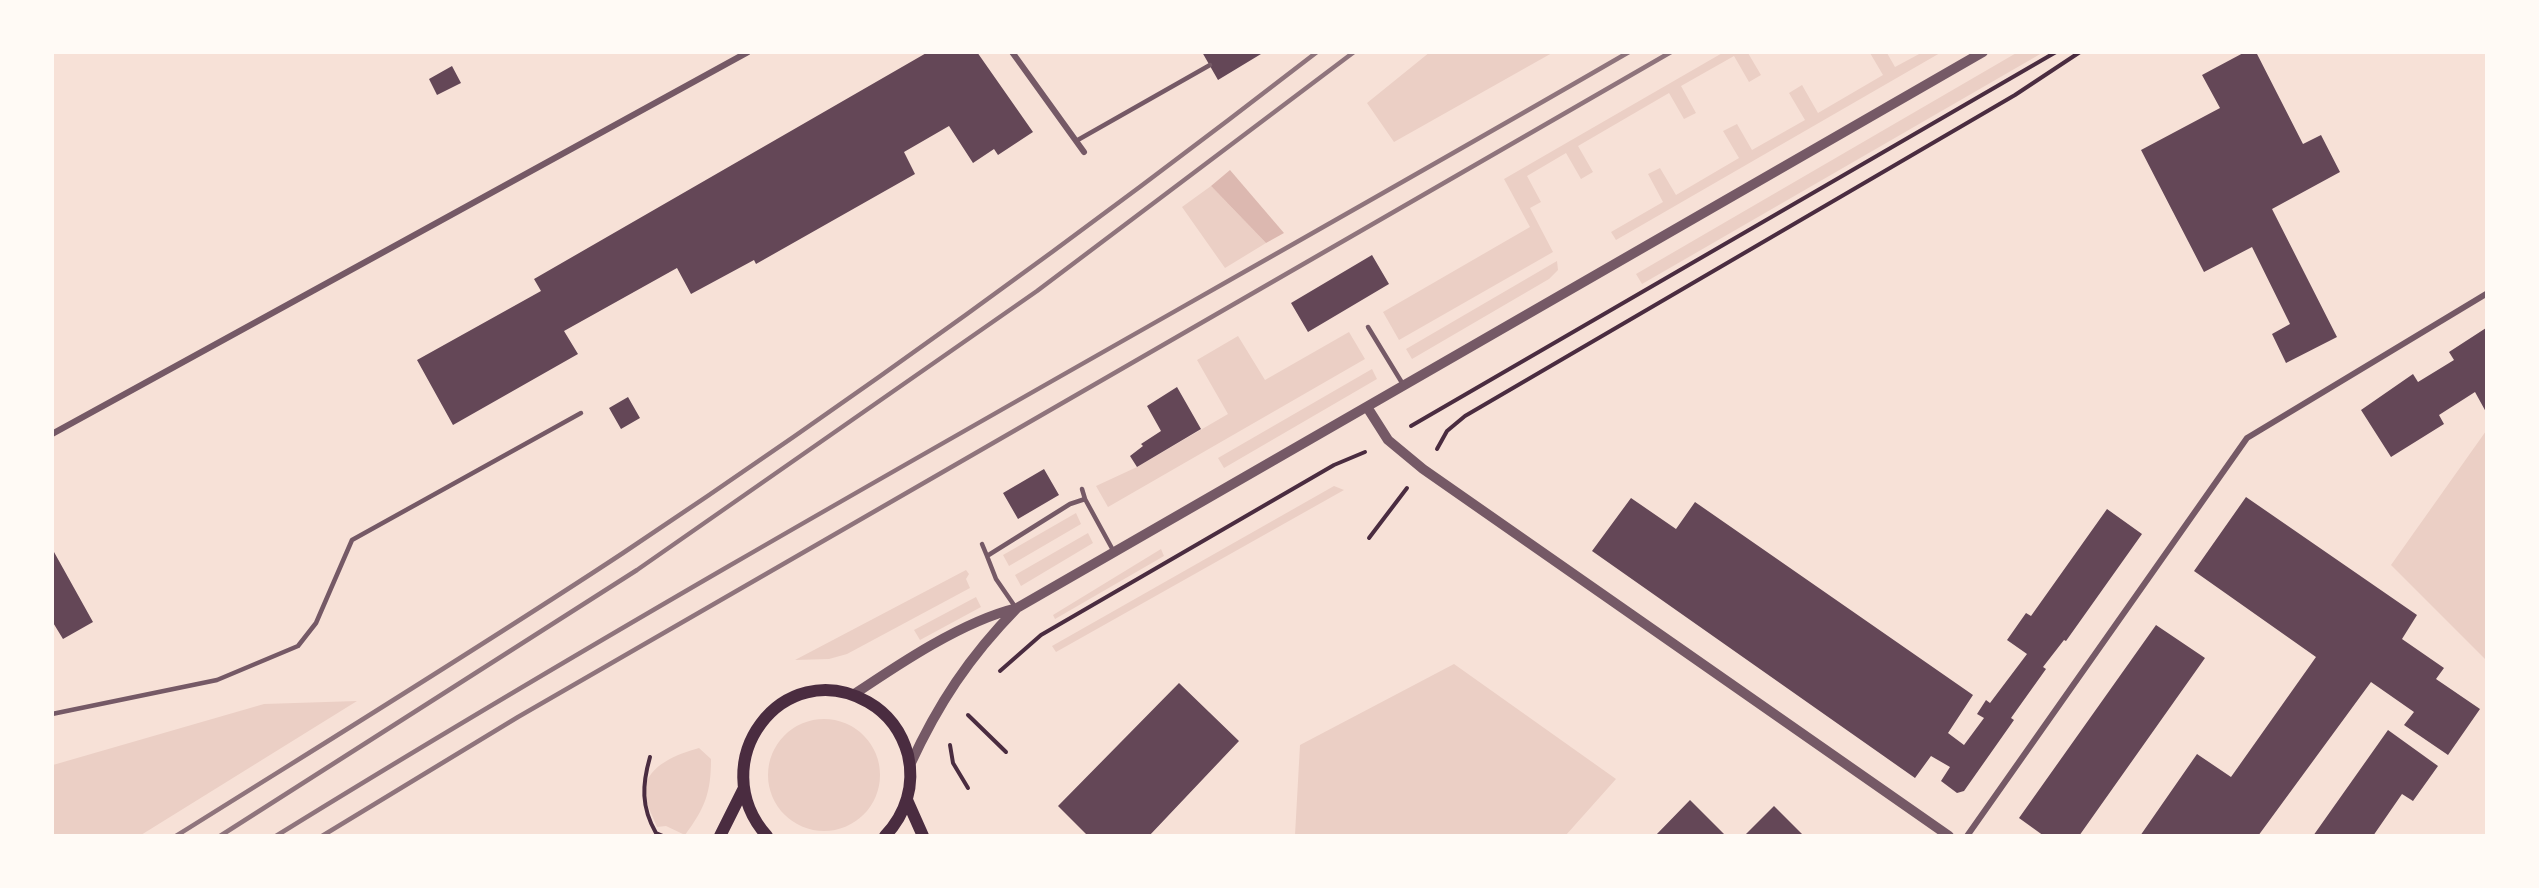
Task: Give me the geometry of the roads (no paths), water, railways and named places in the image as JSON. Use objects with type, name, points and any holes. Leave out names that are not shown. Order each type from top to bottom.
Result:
[{"type":"main road","points":[[767,836],[752,815],[743,790],[743,760],[747,747],[761,722],[771,711],[796,696],[824,690],[853,695],[874,705],[892,722],[904,742],[910,765],[907,800],[902,812],[885,836]]},
{"type":"main road","points":[[720,836],[743,790]]},
{"type":"main road","points":[[907,800],[923,836]]},
{"type":"street","points":[[52,434],[748,52]]},
{"type":"street","points":[[1012,52],[1084,153]]},
{"type":"street","points":[[853,695],[914,656],[986,619],[1017,608],[1983,52]]},
{"type":"street","points":[[1966,836],[2247,438],[2487,294]]},
{"type":"street","points":[[1367,407],[1388,440],[1423,469],[1949,836]]},
{"type":"street","points":[[910,765],[947,693],[984,641],[1017,608]]},
{"type":"lane","points":[[1076,141],[1210,66]]},
{"type":"lane","points":[[1368,327],[1404,386]]},
{"type":"lane","points":[[52,714],[217,680],[298,646],[316,624],[352,540],[581,412]]},
{"type":"lane","points":[[1082,489],[1085,499],[1114,552]]},
{"type":"lane","points":[[987,556],[1070,504],[1085,499]]},
{"type":"lane","points":[[982,544],[996,579],[1017,608]]},
{"type":"railway","points":[[176,836],[512,625],[800,433],[1061,246],[1317,52]]},
{"type":"railway","points":[[220,836],[637,570],[1037,291],[1354,52]]},
{"type":"railway","points":[[276,836],[443,734],[780,536],[1629,52]]},
{"type":"railway","points":[[322,836],[518,717],[1671,52]]}]
